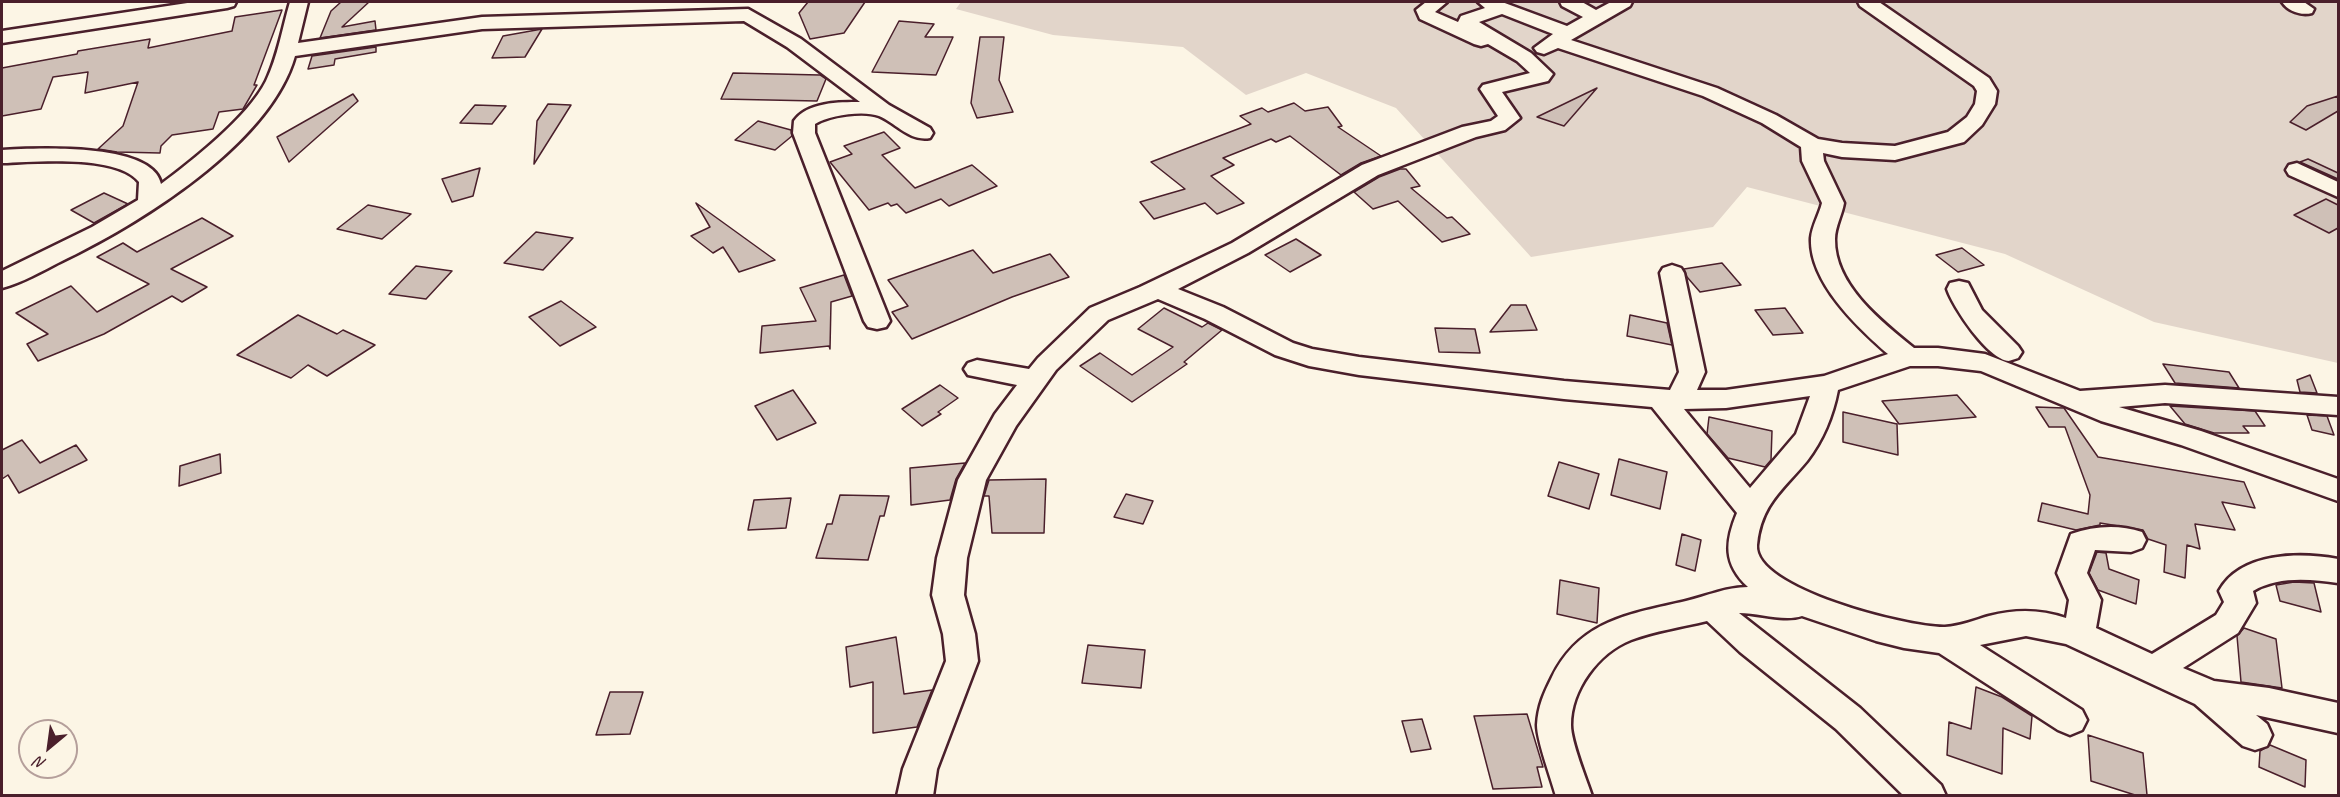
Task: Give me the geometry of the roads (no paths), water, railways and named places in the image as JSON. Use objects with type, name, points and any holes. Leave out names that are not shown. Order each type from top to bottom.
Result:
[{"type":"street","points":[[2,37],[227,2]]},
{"type":"street","points":[[2,280],[67,252],[190,176],[233,135],[270,92],[286,51],[299,2]]},
{"type":"street","points":[[482,23],[497,2]]},
{"type":"street","points":[[1438,2],[1425,10],[1427,15],[1451,28],[1484,41],[1500,42]]},
{"type":"street","points":[[1569,2],[1596,17]]},
{"type":"street","points":[[1524,57],[1623,2]]},
{"type":"street","points":[[915,795],[920,769],[962,661],[959,634],[948,595],[952,558],[972,480],[1005,421],[1034,379],[1099,314],[1157,289],[1240,248],[1370,170],[1470,132],[1506,122],[1510,118],[1491,89],[1504,84],[1541,78],[1543,74],[1524,57],[1467,23],[1468,20],[1494,5],[1562,37],[1710,92],[1769,119],[1810,144],[1842,150],[1894,153],[1956,137],[1976,121],[1987,91],[1982,82],[1867,2]]},
{"type":"street","points":[[286,51],[482,23],[748,15],[794,43],[882,109],[922,133]]},
{"type":"street","points":[[1419,32],[1439,33],[1451,28]]},
{"type":"street","points":[[877,321],[804,133],[805,121],[815,113],[839,109],[882,109]]},
{"type":"street","points":[[1810,144],[1813,161],[1833,203],[1822,241],[1833,278],[1876,330],[1908,357]]},
{"type":"street","points":[[2,156],[92,158],[124,164],[141,170],[150,182],[149,203]]},
{"type":"street","points":[[2297,170],[2329,185]]},
{"type":"street","points":[[2329,185],[2318,183],[2323,194],[2338,203]]},
{"type":"street","points":[[1670,399],[1692,372],[1672,273]]},
{"type":"street","points":[[1157,289],[1214,313],[1284,350],[1309,357],[1409,373],[1670,399],[1726,399],[1826,386],[1908,357],[1938,357],[1985,363],[2111,414],[2191,438],[2338,490]]},
{"type":"street","points":[[1959,289],[1962,300],[1978,321],[2009,352]]},
{"type":"street","points":[[977,369],[1034,379]]},
{"type":"street","points":[[1826,386],[1823,404],[1814,427],[1801,449],[1770,481],[1751,510],[1722,604],[1734,629],[1821,696],[1877,744],[1928,795]]},
{"type":"street","points":[[2078,400],[2165,394],[2338,406]]},
{"type":"street","points":[[1670,399],[1751,510]]},
{"type":"street","points":[[2078,636],[2085,600],[2072,573],[2082,542],[2093,538],[2131,540]]},
{"type":"street","points":[[1741,548],[1749,567],[1758,579],[1794,598],[1839,616]]},
{"type":"street","points":[[2155,669],[2227,624],[2240,603],[2235,591],[2241,581],[2270,570],[2287,568],[2338,571]]},
{"type":"street","points":[[1574,795],[1554,727],[1557,701],[1571,672],[1599,642],[1623,629],[1722,604],[1778,603],[1839,616],[1910,636],[1945,640],[2018,623],[2037,624],[2078,636],[2207,694],[2255,735]]},
{"type":"street","points":[[1945,640],[2070,720]]},
{"type":"street","points":[[2207,694],[2247,699],[2338,718]]}]
